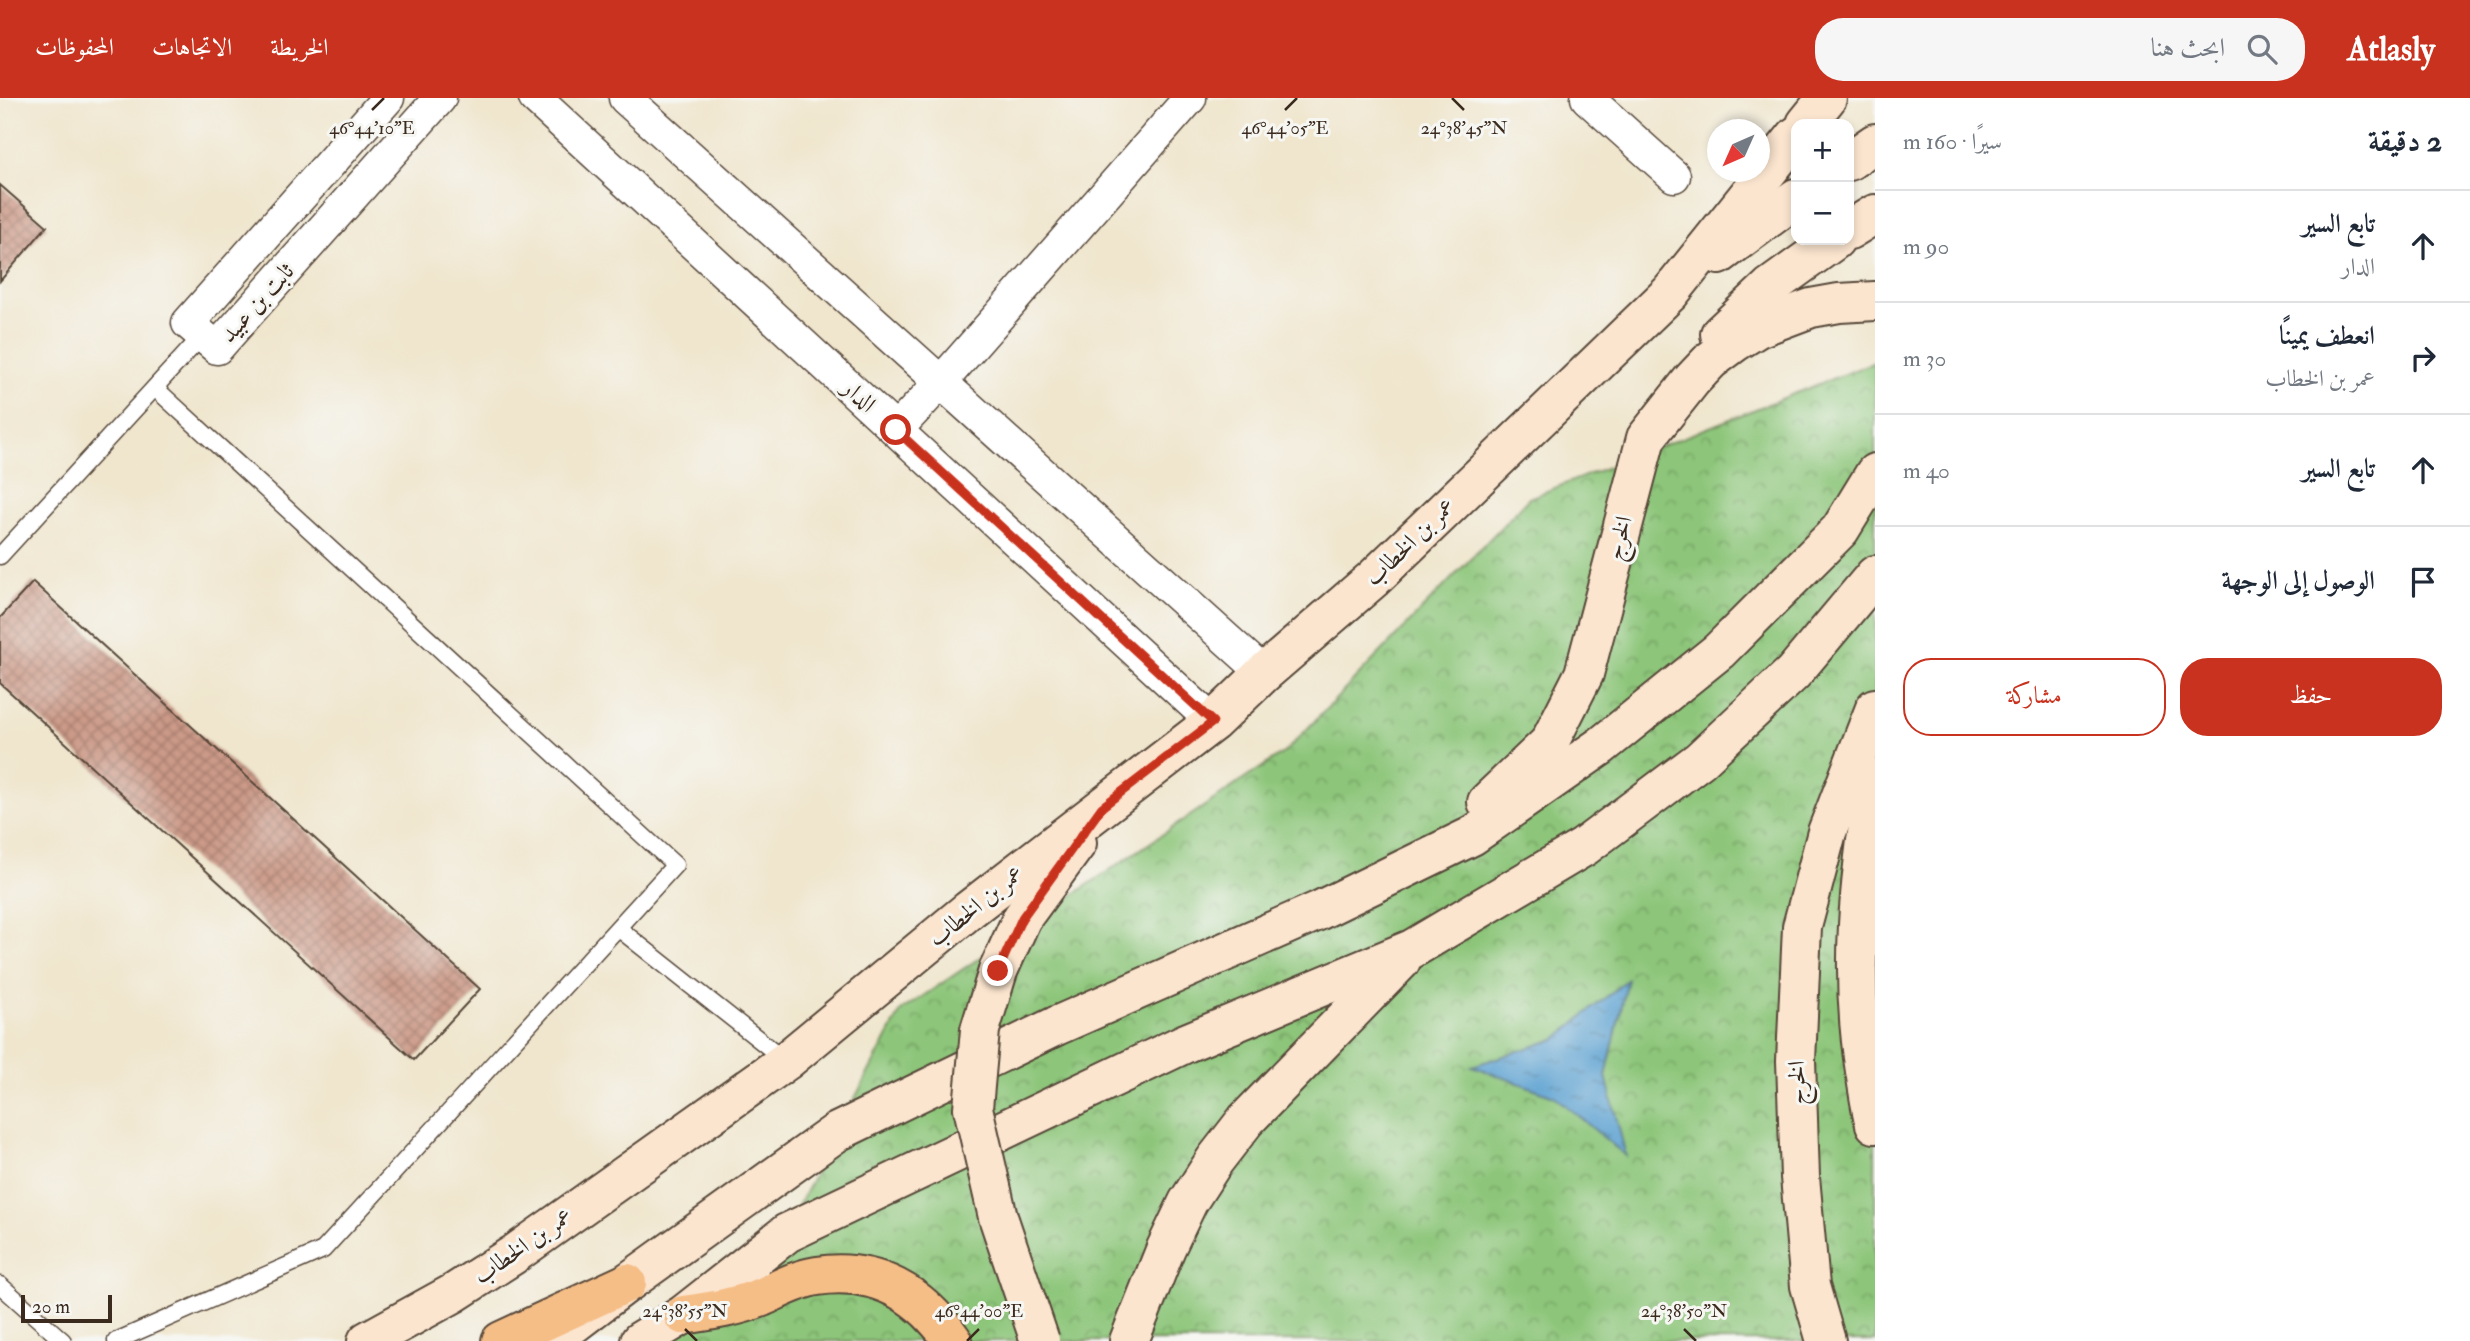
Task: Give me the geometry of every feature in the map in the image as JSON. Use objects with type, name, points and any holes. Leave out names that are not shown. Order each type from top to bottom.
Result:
[{"type":"main road","points":[[1810,119],[1827,98]]},
{"type":"main road","name":"عمر بن الخطاب","points":[[367,1341],[454,1293],[513,1255],[786,1061],[969,910],[1213,722],[1264,673],[1373,579],[1670,293],[1791,142]]},
{"type":"main road","points":[[1854,158],[1875,143]]},
{"type":"main road","points":[[1670,293],[1791,202]]},
{"type":"main road","points":[[1854,227],[1875,214]]},
{"type":"main road","points":[[1646,438],[1657,411],[1686,368],[1770,287],[1828,245]]},
{"type":"main road","name":"الخرج","points":[[1428,857],[1549,744],[1584,674],[1646,438],[1692,380],[1712,360],[1742,338],[1783,316],[1839,303],[1875,301]]},
{"type":"main road","points":[[551,1341],[837,1132],[1056,1026],[1318,911],[1472,836],[1601,746],[1719,651],[1840,530],[1875,472]]},
{"type":"main road","points":[[639,1341],[683,1315],[787,1233],[1186,1043],[1412,949],[1584,847],[1700,760],[1793,673],[1875,575]]},
{"type":"main road","name":"الخرج","points":[[1826,1341],[1810,1286],[1800,1177],[1796,1061],[1802,927],[1827,832],[1875,708]]},
{"type":"main road","points":[[1875,779],[1862,861],[1856,945],[1859,1033],[1875,1124]]},
{"type":"main road","points":[[1040,1341],[998,1217],[973,1108],[980,1030],[998,971],[1022,918],[1102,807]]},
{"type":"main road","points":[[1129,1341],[1166,1248],[1188,1202],[1215,1160],[1246,1121],[1412,949]]},
{"type":"main road","points":[[683,1315],[735,1306],[816,1276],[849,1275],[882,1281],[912,1296],[938,1318],[953,1341]]},
{"type":"main road","points":[[501,1341],[627,1283]]},
{"type":"street","name":"ثابت بن عبيد","points":[[388,98],[188,323],[217,348],[440,98]]},
{"type":"street","name":"الدار","points":[[535,98],[1213,722]]},
{"type":"street","points":[[625,98],[1264,673]]},
{"type":"street","points":[[896,430],[1190,98]]},
{"type":"street","points":[[1587,98],[1674,176]]},
{"type":"lane","points":[[0,556],[202,336]]},
{"type":"lane","points":[[117,1341],[323,1250],[675,865],[155,388]]},
{"type":"lane","points":[[618,928],[786,1061]]},
{"type":"lane","points":[[0,1285],[63,1341]]},
{"type":"green space","points":[[1875,362],[1875,1341],[666,1341],[757,1284],[901,1011],[1286,751],[1529,498]]},
{"type":"water","points":[[1628,979],[1606,1076],[1626,1156],[1554,1096],[1472,1066],[1556,1039]]},
{"type":"building","points":[[0,185],[47,226],[0,281]]},
{"type":"building","points":[[33,582],[480,989],[414,1060],[0,683],[0,618]]},
{"type":"route","points":[[896,430],[1213,722],[1102,807],[1022,918],[998,971]]}]
